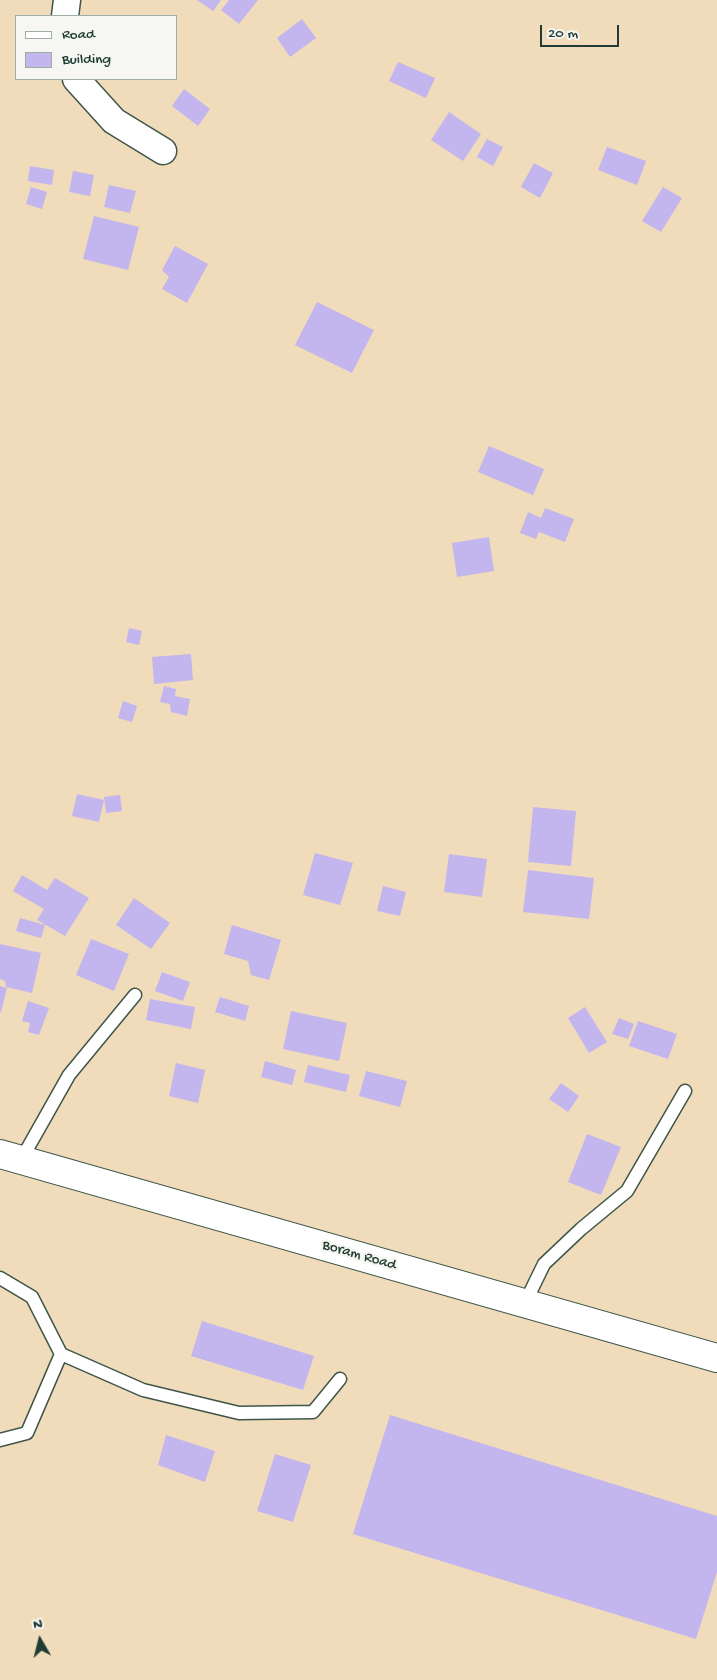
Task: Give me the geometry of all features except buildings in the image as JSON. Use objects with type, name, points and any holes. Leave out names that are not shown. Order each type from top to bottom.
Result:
[{"type":"main road","name":"Boram Road","points":[[10,1157],[717,1358]]},
{"type":"street","points":[[66,15],[67,0]]},
{"type":"street","points":[[77,80],[114,121],[163,151]]},
{"type":"lane","points":[[10,1157],[69,1076],[135,995]]},
{"type":"lane","points":[[525,1303],[544,1264],[581,1229],[627,1191],[685,1091]]},
{"type":"lane","points":[[0,1278],[32,1297],[61,1354],[143,1390],[239,1413],[313,1412],[340,1380]]},
{"type":"lane","points":[[0,1440],[27,1433],[61,1354]]}]
